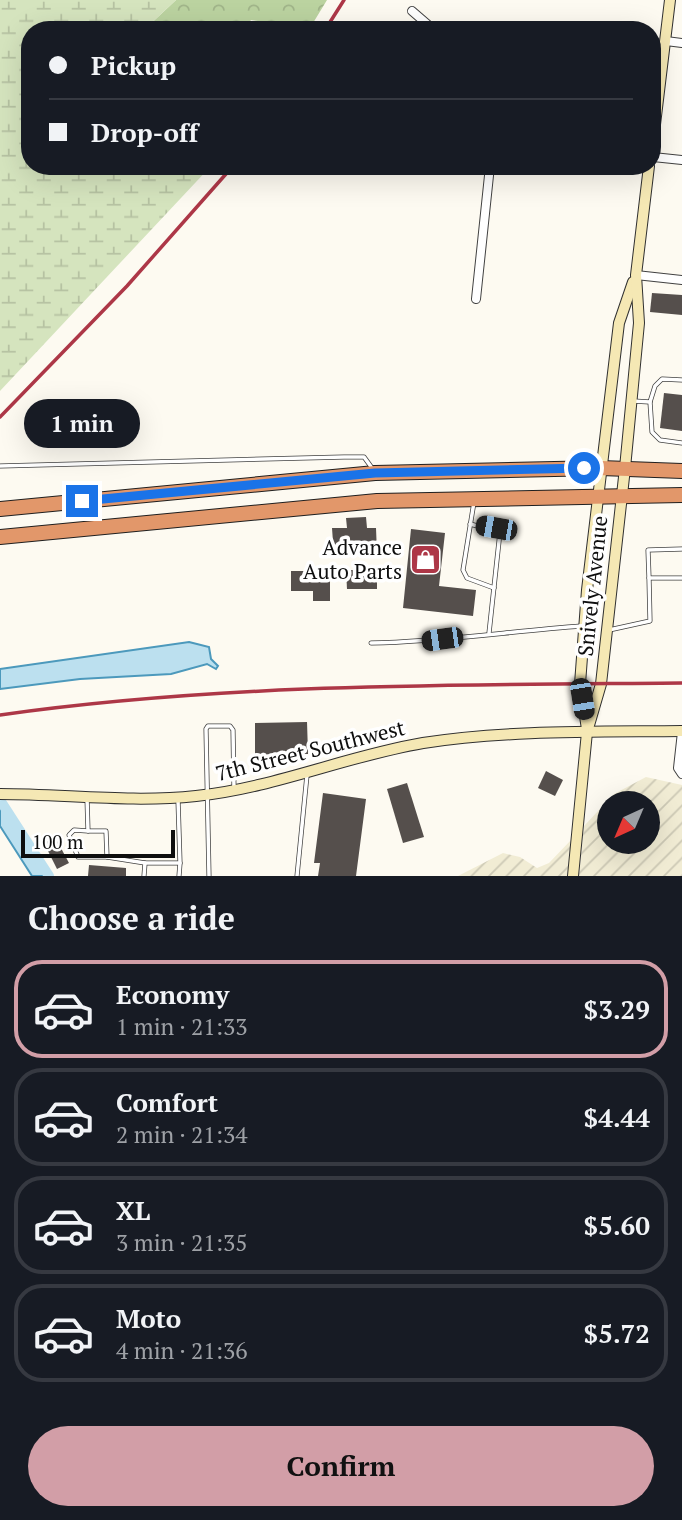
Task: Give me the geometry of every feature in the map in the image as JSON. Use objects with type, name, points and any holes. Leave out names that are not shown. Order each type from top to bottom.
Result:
[{"type":"highway","points":[[0,509],[375,473],[601,468],[682,471]]},
{"type":"highway","points":[[0,537],[305,505],[474,497],[682,495]]},
{"type":"street","points":[[661,84],[670,0]]},
{"type":"street","points":[[412,11],[424,21]]},
{"type":"street","points":[[667,41],[682,43]]},
{"type":"street","points":[[661,158],[682,160]]},
{"type":"street","points":[[476,299],[489,175]]},
{"type":"street","name":"Snively Avenue","points":[[587,732],[601,684],[625,468],[639,323],[636,275],[648,175]]},
{"type":"street","points":[[636,275],[682,280]]},
{"type":"street","name":"Snively Avenue","points":[[587,732],[580,684],[597,496],[619,323],[636,275]]},
{"type":"street","points":[[682,731],[678,768],[682,774]]},
{"type":"street","name":"7th Street Southwest","points":[[5,794],[178,798],[234,791],[421,743],[587,732],[682,731]]},
{"type":"street","points":[[573,876],[587,732]]},
{"type":"lane","points":[[682,380],[662,379],[655,386],[650,402],[652,432],[660,440],[682,443]]},
{"type":"lane","points":[[631,401],[650,402]]},
{"type":"lane","points":[[0,466],[364,457],[375,473]]},
{"type":"lane","points":[[474,497],[463,570],[467,578],[494,588]]},
{"type":"lane","points":[[470,524],[500,531],[489,633]]},
{"type":"lane","points":[[607,631],[650,621],[648,550],[682,549]]},
{"type":"lane","points":[[649,578],[667,575],[682,578]]},
{"type":"lane","points":[[371,643],[420,643],[489,633],[584,626]]},
{"type":"lane","points":[[209,876],[208,726],[230,726],[233,730],[234,791]]},
{"type":"lane","points":[[297,876],[307,773]]},
{"type":"lane","points":[[87,796],[88,831]]},
{"type":"lane","points":[[178,798],[179,876]]},
{"type":"lane","points":[[107,857],[106,831],[74,830],[69,835],[79,857],[180,863]]},
{"type":"lane","points":[[144,876],[145,863]]},
{"type":"shaded area","points":[[646,777],[682,785],[682,876],[579,876],[584,826],[597,812],[597,854],[660,854],[660,791],[620,791]]},
{"type":"shaded area","points":[[571,840],[568,876],[458,876],[503,853],[520,857],[537,868],[549,863]]},
{"type":"green space","points":[[0,0],[176,0],[154,21],[21,21],[21,175],[203,175],[0,391]]},
{"type":"green space","points":[[176,0],[327,0],[314,21],[154,21]]},
{"type":"water","points":[[189,642],[209,647],[211,659],[218,666],[216,669],[207,664],[171,674],[80,679],[0,689],[0,669]]},
{"type":"water","points":[[0,800],[50,876],[32,876],[0,826]]},
{"type":"building","points":[[652,293],[682,295],[682,315],[650,312]]},
{"type":"building","points":[[664,393],[682,395],[682,431],[660,428]]},
{"type":"building","points":[[366,517],[367,528],[376,528],[377,553],[334,556],[332,528],[347,528],[346,518]]},
{"type":"building","name":"Advance Auto Parts","points":[[411,529],[445,533],[439,586],[476,590],[473,616],[403,608]]},
{"type":"building","points":[[346,570],[377,570],[377,589],[347,589]]},
{"type":"building","points":[[291,571],[330,571],[330,601],[313,601],[313,591],[291,591]]},
{"type":"building","points":[[307,722],[308,754],[255,755],[255,723]]},
{"type":"building","points":[[546,771],[563,780],[555,796],[538,788]]},
{"type":"building","points":[[407,783],[424,837],[403,843],[387,789]]},
{"type":"building","points":[[323,793],[366,799],[356,876],[318,876],[320,863],[314,863]]},
{"type":"building","points":[[55,837],[69,863],[57,869],[44,843]]},
{"type":"building","points":[[89,865],[126,868],[126,876],[88,876]]},
{"type":"waterway","points":[[0,800],[49,876]]},
{"type":"railway","points":[[331,21],[344,0]]},
{"type":"railway","points":[[0,417],[127,286],[225,175]]},
{"type":"railway","points":[[0,715],[255,691],[682,683]]},
{"type":"place","name":"Advance Auto Parts","points":[[425,559]]},
{"type":"route","points":[[82,501],[375,473],[496,468],[584,468]]}]
